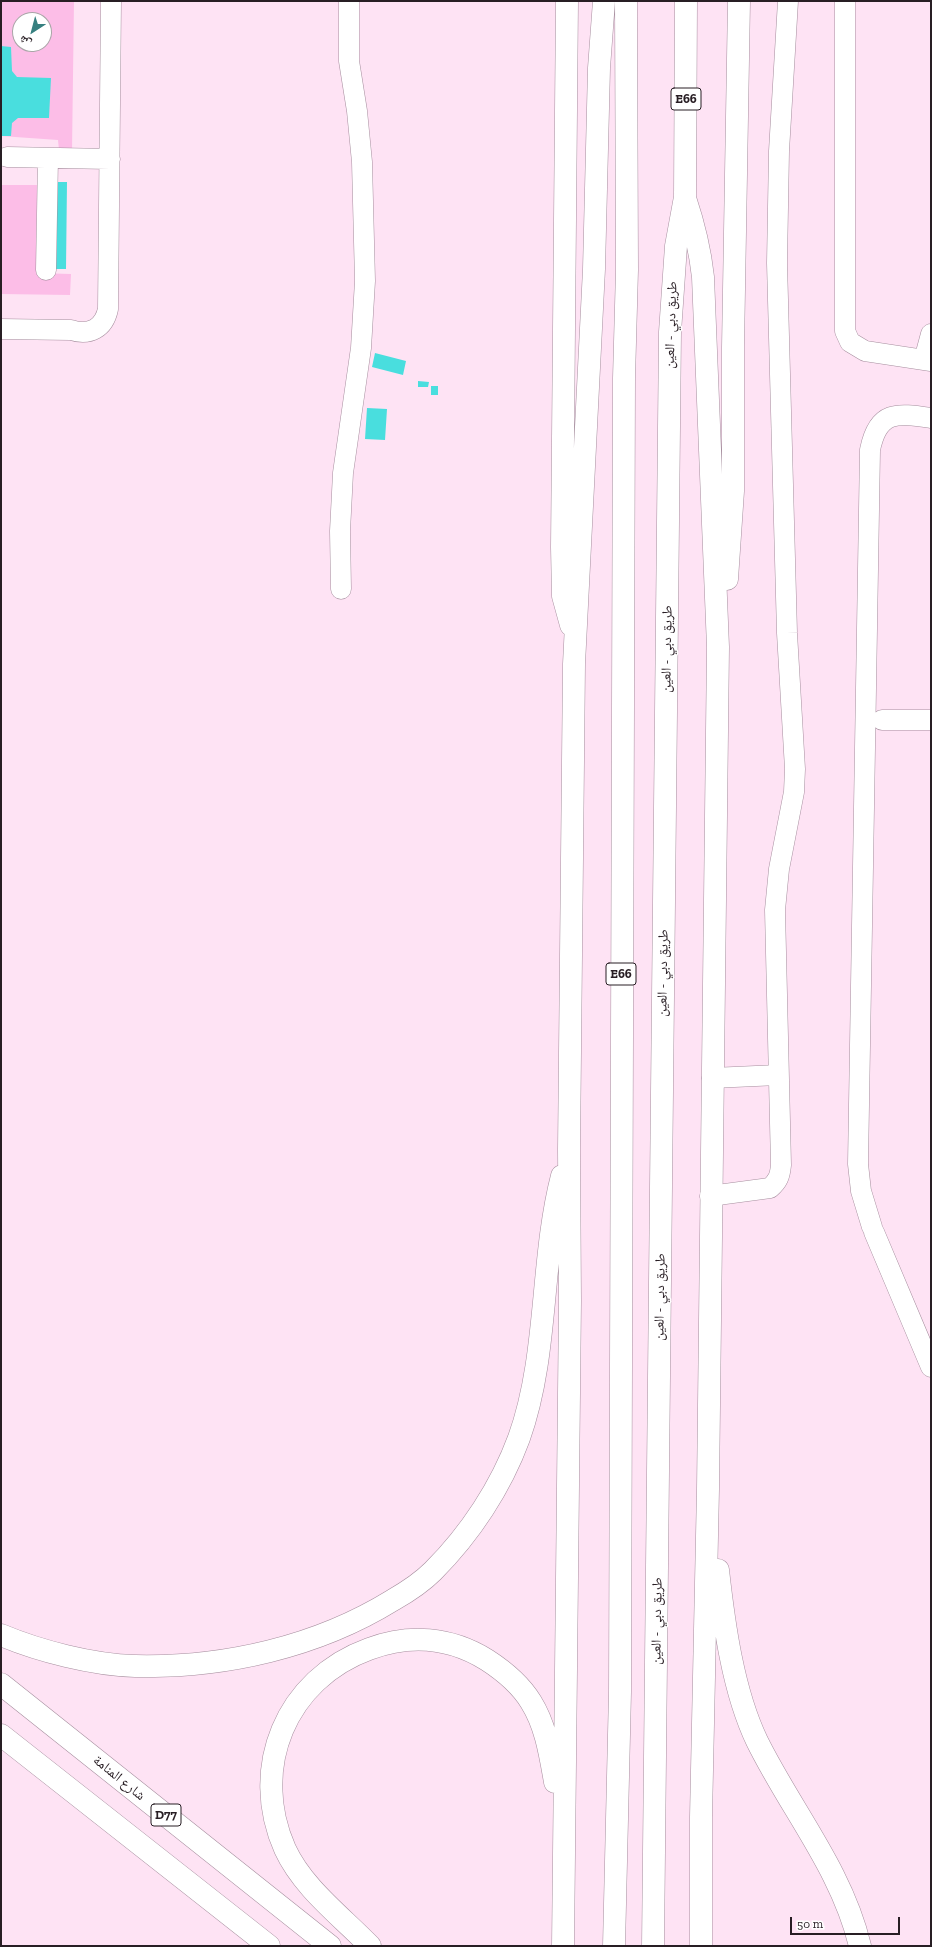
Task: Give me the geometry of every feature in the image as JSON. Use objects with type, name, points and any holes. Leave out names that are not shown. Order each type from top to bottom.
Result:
[{"type":"main road","points":[[567,1],[562,547],[563,596],[567,615],[576,638]]},
{"type":"main road","points":[[562,1946],[570,1301],[569,1149],[576,638],[593,277],[599,68],[604,1]]},
{"type":"main road","name":"E66","points":[[614,1946],[620,1692],[624,378],[627,270],[626,1]]},
{"type":"main road","name":"طريق دبي - العين","points":[[653,1946],[670,332],[676,246],[685,197],[686,1]]},
{"type":"main road","points":[[718,647],[726,592],[733,491],[733,347],[739,1]]},
{"type":"main road","points":[[685,197],[696,231],[701,253],[703,277],[718,647],[710,1196],[708,1489],[701,1817],[701,1946]]},
{"type":"main road","points":[[1,1635],[21,1644],[112,1664],[154,1666],[220,1661],[263,1653],[306,1641],[347,1625],[405,1593],[432,1572],[472,1525],[491,1497],[506,1468],[519,1437],[530,1402],[535,1375],[555,1203],[569,1149]]},
{"type":"main road","points":[[708,1489],[723,1614],[729,1649],[746,1711],[756,1740],[837,1881],[854,1923],[860,1946]]},
{"type":"main road","points":[[370,1946],[330,1907],[295,1866],[278,1831],[271,1798],[274,1754],[280,1734],[288,1717],[308,1689],[327,1671],[342,1661],[357,1653],[388,1642],[407,1639],[424,1639],[466,1649],[480,1656],[508,1675],[530,1701],[543,1726],[564,1829]]},
{"type":"main road","name":"شارع المنامة","points":[[1,1684],[330,1946]]},
{"type":"main road","points":[[1,1735],[269,1946]]},
{"type":"street","points":[[1,329],[71,330],[87,332],[99,327],[106,318],[108,309],[111,1]]},
{"type":"street","points":[[340,589],[340,531],[343,473],[361,348],[365,281],[362,162],[348,61],[349,1]]},
{"type":"street","points":[[710,1196],[770,1188],[776,1183],[780,1176],[781,1165],[775,910],[779,869],[794,792],[795,769],[787,633],[777,263],[778,150],[788,1]]},
{"type":"street","points":[[844,1],[845,331],[850,342],[860,349],[927,361],[931,334]]},
{"type":"street","points":[[3,157],[110,159]]},
{"type":"street","points":[[46,270],[48,158]]},
{"type":"street","points":[[931,418],[902,414],[885,420],[874,433],[870,450],[858,1164],[861,1191],[873,1229],[931,1367]]},
{"type":"street","points":[[882,720],[931,720]]},
{"type":"street","points":[[712,1078],[778,1075]]},
{"type":"shaded area","points":[[1,1],[74,1],[72,151],[59,150],[58,140],[1,136]]},
{"type":"shaded area","points":[[1,185],[37,185],[36,273],[71,274],[70,295],[1,294]]},
{"type":"building","points":[[1,46],[11,47],[12,71],[17,77],[51,78],[49,118],[18,118],[12,123],[11,136],[1,136]]},
{"type":"building","points":[[51,182],[67,182],[66,269],[50,269]]},
{"type":"building","points":[[375,353],[406,361],[403,375],[372,367]]},
{"type":"building","points":[[418,381],[429,382],[428,387],[418,387]]},
{"type":"building","points":[[431,386],[438,386],[438,395],[431,395]]},
{"type":"building","points":[[367,408],[387,409],[385,440],[365,439]]}]
